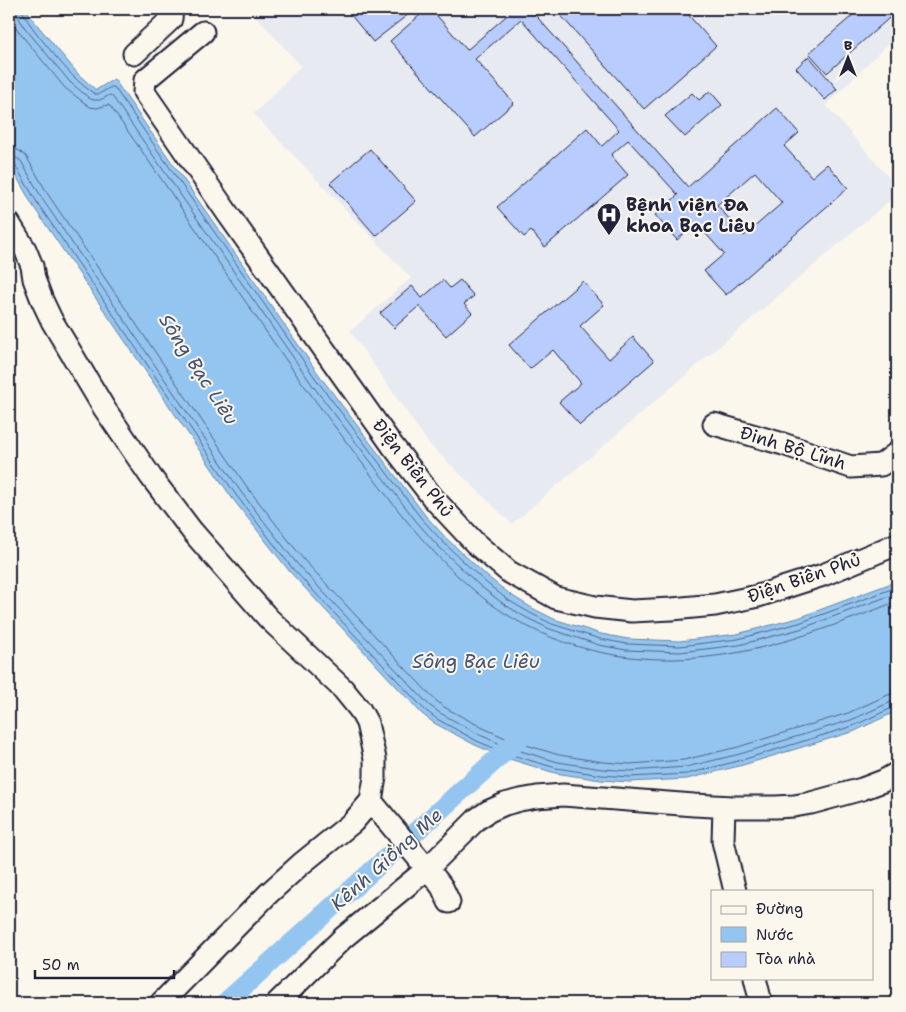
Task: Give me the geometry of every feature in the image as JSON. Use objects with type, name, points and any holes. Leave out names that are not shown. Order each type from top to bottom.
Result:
[{"type":"street","points":[[134,54],[171,19],[172,9]]},
{"type":"street","name":"Điện Biên Phủ","points":[[203,32],[145,80],[144,92],[392,445],[439,504],[475,543],[510,572],[556,598],[587,605],[632,611],[672,609],[715,605],[758,596],[823,575],[897,544]]},
{"type":"street","points":[[9,223],[25,250],[32,266],[34,279],[52,321],[104,408],[151,477],[192,531],[268,618],[344,689],[360,710],[367,723],[375,759],[377,808],[442,888],[448,902]]},
{"type":"street","name":"Đinh Bộ Lĩnh","points":[[714,424],[783,444],[851,467],[881,465],[897,453]]},
{"type":"street","points":[[277,1003],[343,938],[423,864],[477,819],[505,804],[538,797],[563,796],[724,807],[776,807],[811,803],[862,789],[897,773]]},
{"type":"street","points":[[724,807],[723,841],[735,890]]},
{"type":"street","points":[[161,1003],[269,893],[301,864],[353,822],[377,808]]},
{"type":"street","points":[[755,980],[761,1003]]},
{"type":"shaded area","name":"Bệnh viện Đa khoa Bạc Liêu","points":[[249,9],[897,9],[897,35],[826,105],[897,187],[897,194],[512,524],[429,444],[350,331],[411,278],[254,114],[301,66]]},
{"type":"water","name":"Sông Bạc Liêu","points":[[9,9],[26,9],[78,74],[96,90],[114,79],[322,379],[425,515],[446,538],[488,577],[511,595],[554,619],[601,634],[628,639],[680,641],[737,634],[798,618],[897,581],[897,711],[855,731],[743,765],[687,779],[629,782],[555,773],[503,757],[475,745],[434,723],[422,714],[290,572],[232,498],[33,206],[9,163]]},
{"type":"building","points":[[356,9],[415,9],[373,42],[350,14]]},
{"type":"building","points":[[427,9],[431,9],[467,50],[512,9],[530,9],[688,187],[777,108],[799,133],[784,146],[812,177],[827,164],[848,188],[726,295],[704,271],[724,254],[696,223],[677,240],[655,215],[678,195],[628,140],[611,155],[628,175],[545,247],[531,231],[524,237],[497,207],[587,128],[602,146],[619,130],[521,19],[475,59],[514,103],[475,137],[390,41]],"holes":[[[755,172],[782,203],[744,236],[717,205]]]},
{"type":"building","points":[[555,9],[683,9],[716,46],[644,109]]},
{"type":"building","points":[[860,9],[897,9],[897,11],[827,73],[809,53]]},
{"type":"building","points":[[809,56],[837,89],[825,100],[796,68]]},
{"type":"building","points":[[710,91],[722,105],[685,137],[665,116],[692,93],[699,100]]},
{"type":"building","points":[[370,149],[416,201],[376,236],[330,183]]},
{"type":"building","points":[[443,280],[450,288],[460,280],[474,296],[464,304],[472,313],[446,336],[419,306],[394,328],[380,313],[412,286],[422,298]]},
{"type":"building","points":[[583,281],[604,305],[580,326],[609,359],[633,337],[654,361],[580,425],[559,402],[581,383],[553,350],[530,369],[509,345]]},
{"type":"waterway","name":"Kênh Giồng Me","points":[[225,1003],[520,738]]},
{"type":"place","name":"Bệnh viện Đa khoa Bạc Liêu","points":[[609,236]]}]
